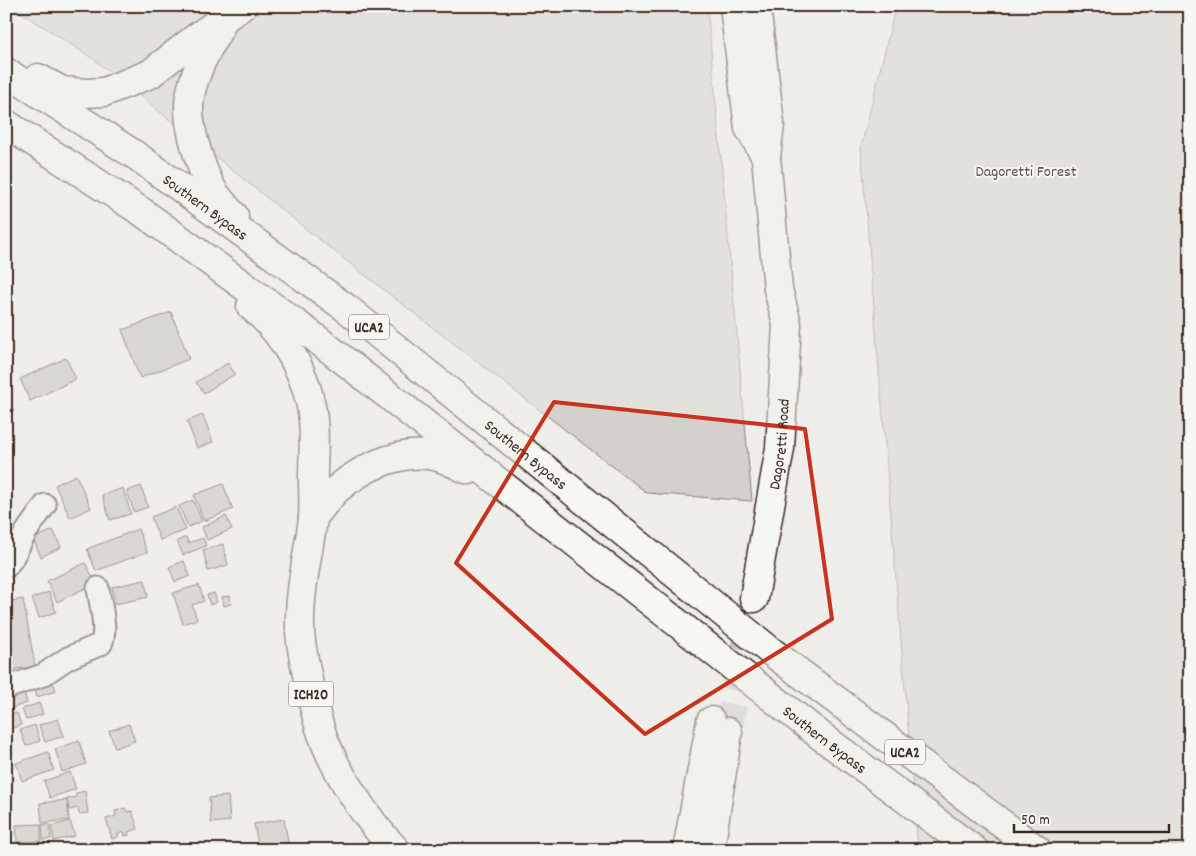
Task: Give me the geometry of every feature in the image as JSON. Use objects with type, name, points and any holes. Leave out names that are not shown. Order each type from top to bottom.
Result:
[{"type":"main road","name":"Dagoretti Road","points":[[734,6],[749,128],[766,157]]},
{"type":"main road","name":"Dagoretti Road","points":[[746,593],[780,448],[787,324],[778,289],[766,157],[770,124],[756,6]]},
{"type":"main road","points":[[6,61],[62,91],[85,94],[104,92],[150,74],[234,11]]},
{"type":"main road","points":[[234,11],[206,51],[189,98],[196,149],[203,170],[213,191],[253,240]]},
{"type":"main road","name":"Southern Bypass","points":[[6,72],[138,157],[346,308],[773,653],[1037,850]]},
{"type":"main road","name":"Southern Bypass","points":[[6,124],[142,212],[313,336],[820,736],[974,850]]},
{"type":"main road","points":[[142,212],[257,310],[287,348],[310,398],[313,420],[313,516]]},
{"type":"main road","points":[[313,516],[335,492],[356,475],[378,464],[403,456],[429,455],[498,482]]},
{"type":"main road","name":"ICH20","points":[[313,516],[300,601],[300,629],[313,702],[320,729],[333,758],[359,803],[387,841],[396,850]]},
{"type":"main road","points":[[688,850],[720,727],[710,850]]},
{"type":"street","points":[[6,567],[26,532],[45,505]]},
{"type":"street","points":[[6,688],[43,675],[68,658],[101,644],[103,626],[98,588]]},
{"type":"highlighted area","points":[[554,402],[805,429],[832,619],[645,734],[456,563]]},
{"type":"green space","points":[[11,6],[707,6],[752,501],[647,493],[326,245],[95,60]]},
{"type":"green space","name":"Dagoretti Forest","points":[[896,6],[1190,6],[1190,850],[918,850],[861,147]]},
{"type":"building","points":[[171,312],[189,359],[140,378],[122,330]]},
{"type":"building","points":[[66,358],[76,379],[30,401],[20,379]]},
{"type":"building","points":[[228,363],[235,374],[204,393],[196,382]]},
{"type":"building","points":[[6,398],[14,410],[6,415]]},
{"type":"building","points":[[203,415],[213,442],[197,448],[187,421]]},
{"type":"building","points":[[76,475],[91,508],[70,518],[55,485]]},
{"type":"building","points":[[223,484],[233,509],[204,521],[194,495]]},
{"type":"building","points":[[141,486],[148,507],[134,512],[127,491]]},
{"type":"building","points":[[123,488],[131,514],[110,520],[102,495]]},
{"type":"building","points":[[193,500],[202,521],[188,527],[179,506]]},
{"type":"building","points":[[176,507],[186,530],[160,540],[151,517]]},
{"type":"building","points":[[226,516],[232,529],[207,540],[202,527]]},
{"type":"building","points":[[138,529],[147,552],[96,571],[87,549]]},
{"type":"building","points":[[53,530],[61,547],[41,557],[33,539]]},
{"type":"building","points":[[186,537],[188,543],[203,538],[206,546],[183,555],[177,541]]},
{"type":"building","points":[[223,544],[228,565],[208,571],[203,550]]},
{"type":"building","points":[[184,561],[190,576],[175,582],[169,567]]},
{"type":"building","points":[[85,563],[96,583],[57,602],[47,581]]},
{"type":"building","points":[[145,580],[148,597],[115,604],[112,587]]},
{"type":"building","points":[[199,585],[204,601],[192,605],[197,619],[183,624],[173,593]]},
{"type":"building","points":[[49,592],[56,612],[39,618],[32,598]]},
{"type":"building","points":[[214,593],[217,602],[210,605],[207,595]]},
{"type":"building","points":[[230,596],[231,604],[224,606],[222,597]]},
{"type":"building","points":[[23,599],[35,666],[6,671],[6,602]]},
{"type":"building","points":[[51,676],[56,691],[37,697],[33,682]]},
{"type":"building","points":[[22,685],[27,703],[6,710],[6,691]]},
{"type":"building","points":[[39,703],[43,714],[26,720],[22,709]]},
{"type":"building","points":[[17,713],[21,725],[7,730],[6,716]]},
{"type":"building","points":[[58,719],[64,736],[45,742],[39,725]]},
{"type":"building","points":[[129,724],[135,741],[115,748],[109,731]]},
{"type":"building","points":[[35,725],[40,741],[26,746],[20,730]]},
{"type":"building","points":[[6,734],[13,753],[6,755]]},
{"type":"building","points":[[79,741],[86,764],[62,772],[55,749]]},
{"type":"building","points":[[48,752],[54,770],[22,781],[16,763]]},
{"type":"building","points":[[70,772],[76,789],[50,798],[44,781]]},
{"type":"building","points":[[85,791],[88,813],[79,814],[78,808],[69,810],[67,799],[76,797],[76,793]]},
{"type":"building","points":[[228,796],[230,821],[211,823],[209,798]]},
{"type":"building","points":[[67,800],[69,820],[42,823],[40,803]]},
{"type":"building","points":[[125,808],[127,812],[132,811],[138,829],[128,832],[129,835],[125,836],[124,832],[118,834],[118,837],[112,839],[106,819],[116,816],[115,811]]},
{"type":"building","points":[[284,819],[289,847],[278,850],[259,850],[254,824]]},
{"type":"building","points":[[70,821],[75,836],[54,841],[51,826]]},
{"type":"building","points":[[41,824],[41,841],[17,842],[16,825]]},
{"type":"building","points":[[49,824],[51,839],[43,840],[42,825]]},
{"type":"building","points":[[19,844],[20,850],[6,850],[6,845]]},
{"type":"building","points":[[29,844],[30,850],[21,850],[20,845]]},
{"type":"building","points":[[123,845],[124,850],[107,850],[106,847]]},
{"type":"tunnel","points":[[728,732],[754,598]]}]
